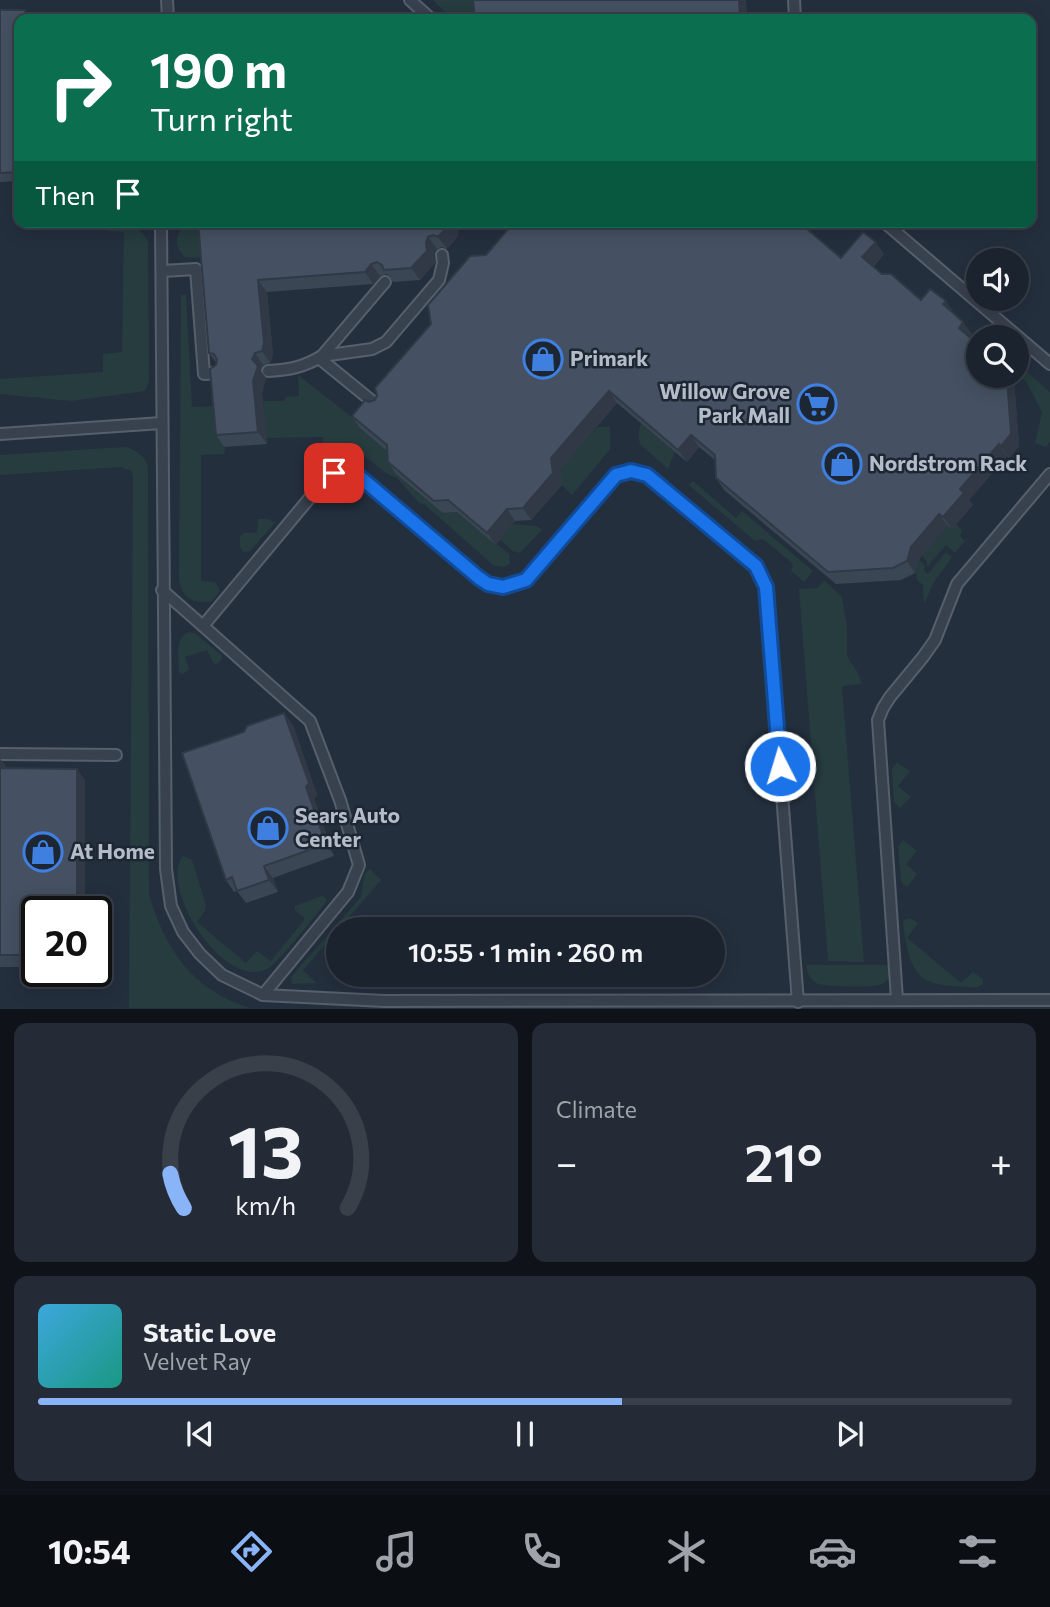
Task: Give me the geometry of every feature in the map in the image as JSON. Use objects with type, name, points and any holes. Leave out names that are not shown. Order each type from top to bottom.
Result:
[{"type":"lane","points":[[410,0],[425,14]]},
{"type":"lane","points":[[161,228],[166,869],[171,906],[183,932],[200,954],[222,975],[264,995],[384,1001],[1050,1000]]},
{"type":"lane","points":[[891,228],[1050,364]]},
{"type":"lane","points":[[321,357],[372,349],[386,342],[439,280],[442,255]]},
{"type":"lane","points":[[162,271],[209,268]]},
{"type":"lane","points":[[196,269],[204,374],[218,373]]},
{"type":"lane","points":[[268,371],[292,369],[321,357],[385,282]]},
{"type":"lane","points":[[200,322],[214,321]]},
{"type":"lane","points":[[321,357],[379,405]]},
{"type":"lane","points":[[0,434],[162,423]]},
{"type":"lane","points":[[203,626],[323,482],[334,473],[346,471],[360,477],[479,578],[488,584],[503,587],[526,580],[616,475],[631,471],[647,475],[756,566],[766,587],[798,1002]]},
{"type":"lane","points":[[897,999],[878,720],[890,697],[934,640],[957,584],[1050,474]]},
{"type":"lane","points":[[162,590],[310,722],[341,800],[359,865],[348,892],[264,995]]},
{"type":"lane","points":[[0,754],[116,755]]},
{"type":"green space","points":[[433,0],[480,0],[481,14],[447,14]]},
{"type":"green space","points":[[108,228],[133,228],[141,232],[148,242],[149,381],[145,391],[71,401],[0,394],[0,379],[103,372],[103,354],[122,352],[124,232],[108,231]]},
{"type":"green space","points":[[182,228],[200,228],[202,256],[185,257],[179,250],[178,235]]},
{"type":"green space","points":[[181,295],[186,295],[192,407],[221,406],[225,452],[201,455],[201,581],[215,582],[220,591],[212,601],[206,602],[194,601],[186,596],[179,580]]},
{"type":"green space","points":[[1029,374],[1050,392],[1050,442],[1046,447],[1035,443],[1042,412],[1029,387]]},
{"type":"green space","points":[[298,375],[362,425],[395,457],[443,513],[457,512],[509,554],[510,564],[503,567],[493,565],[424,504],[419,503],[397,478],[363,456],[348,451],[323,450],[323,437],[266,438],[263,401],[285,401],[285,397],[299,396]]},
{"type":"green space","points":[[641,423],[675,452],[668,469],[640,444],[638,435]]},
{"type":"green space","points":[[610,426],[610,449],[572,495],[562,485],[560,470],[597,427]]},
{"type":"green space","points":[[124,447],[139,453],[148,466],[149,894],[163,932],[184,965],[212,990],[250,1008],[129,1008],[131,471],[120,467],[0,475],[0,455]]},
{"type":"green space","points":[[693,481],[736,518],[742,511],[813,571],[804,582],[791,571],[792,563],[763,539],[755,541],[689,485]]},
{"type":"green space","points":[[258,519],[268,519],[275,523],[250,551],[243,552],[240,536],[244,533],[257,533]]},
{"type":"green space","points":[[513,524],[537,526],[542,530],[520,553],[513,551],[500,539]]},
{"type":"green space","points":[[956,524],[962,530],[960,536],[965,541],[955,553],[946,545],[927,567],[927,561],[922,556],[948,526],[952,529]]},
{"type":"green space","points":[[946,552],[952,557],[934,582],[924,604],[923,585],[916,579],[915,573],[919,559],[928,574]]},
{"type":"green space","points":[[824,580],[842,597],[847,628],[847,656],[862,684],[842,686],[864,962],[828,961],[799,589],[818,588]]},
{"type":"green space","points":[[189,632],[196,634],[221,655],[219,663],[214,664],[207,650],[185,657],[189,669],[183,674],[179,672],[179,644]]},
{"type":"green space","points":[[897,763],[910,771],[898,786],[911,797],[900,808],[894,802],[892,768]]},
{"type":"green space","points":[[903,840],[917,851],[906,864],[917,874],[908,886],[901,881],[898,847]]},
{"type":"green space","points":[[183,856],[192,860],[206,905],[197,922],[246,963],[257,951],[271,961],[305,919],[295,910],[295,906],[322,896],[327,901],[272,965],[267,969],[250,972],[232,965],[214,951],[199,932],[179,889],[178,870]]},
{"type":"green space","points":[[370,869],[381,880],[349,917],[344,917],[361,897],[365,873]]},
{"type":"green space","points":[[910,918],[918,923],[907,938],[961,983],[973,972],[983,979],[983,984],[978,987],[943,985],[922,977],[915,969],[906,943],[903,923]]},
{"type":"green space","points":[[326,937],[326,943],[303,970],[316,983],[292,984],[291,977]]},
{"type":"green space","points":[[806,965],[891,965],[890,976],[882,984],[849,986],[816,983],[809,975]]},
{"type":"building","points":[[473,0],[739,0],[740,14],[474,14]]},
{"type":"building","points":[[0,10],[25,10],[25,14],[14,14],[14,172],[0,173]]},
{"type":"building","points":[[199,228],[446,228],[438,237],[428,237],[427,251],[411,268],[384,270],[377,262],[371,264],[365,272],[258,280],[264,343],[262,351],[255,353],[252,359],[258,366],[253,381],[258,432],[216,435],[210,369],[216,365],[217,360],[214,354],[209,353]]},
{"type":"building","name":"Willow Grove Park Mall","points":[[509,228],[806,228],[841,258],[863,232],[876,242],[862,257],[882,274],[891,274],[921,300],[930,289],[946,301],[943,304],[963,322],[959,328],[966,334],[966,388],[1008,388],[1011,434],[960,489],[964,493],[943,517],[939,514],[911,547],[907,561],[893,568],[828,572],[716,478],[715,455],[691,435],[678,450],[609,391],[551,458],[553,473],[523,508],[507,509],[487,533],[448,500],[434,501],[388,462],[387,445],[352,416],[365,400],[375,400],[375,388],[431,324],[428,305],[470,256],[486,255]]},
{"type":"building","name":"Sears Auto Center","points":[[284,713],[309,783],[306,787],[326,844],[264,866],[269,880],[237,891],[232,877],[226,880],[182,753],[244,732],[247,726]]},
{"type":"building","name":"At Home","points":[[0,768],[77,769],[77,896],[21,896],[21,955],[0,955]]},
{"type":"place","name":"Primark","points":[[543,359]]},
{"type":"place","name":"Willow Grove Park Mall","points":[[817,404]]},
{"type":"place","name":"Nordstrom Rack","points":[[842,464]]},
{"type":"place","name":"Sears Auto Center","points":[[268,828]]},
{"type":"place","name":"At Home","points":[[43,852]]},
{"type":"route","points":[[334,473],[346,471],[360,477],[479,578],[488,584],[503,587],[526,580],[616,475],[631,471],[647,475],[756,566],[761,574],[766,587],[780,766]]}]
